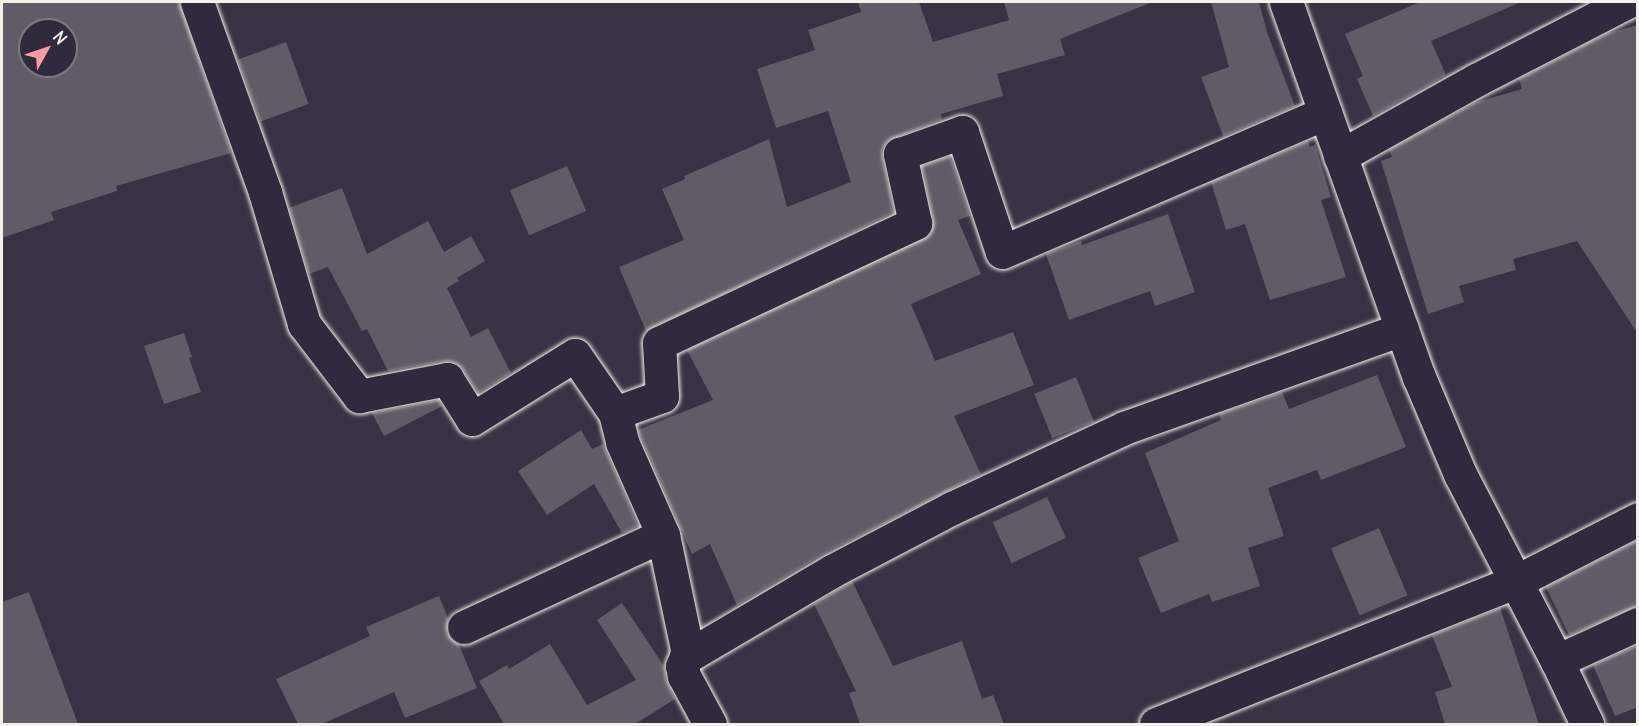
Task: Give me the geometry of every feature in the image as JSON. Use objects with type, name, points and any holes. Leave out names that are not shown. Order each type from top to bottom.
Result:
[{"type":"street","points":[[197,2],[265,192],[304,324],[358,396],[447,380],[472,419],[575,355],[615,413],[622,442],[663,535],[687,649],[682,666],[684,676],[710,724]]},
{"type":"street","points":[[1286,2],[1402,329],[1460,474],[1587,724]]},
{"type":"street","points":[[1340,156],[1476,80],[1627,2]]},
{"type":"street","points":[[615,413],[662,396],[659,343],[915,223],[900,154],[962,132],[1002,252],[1325,113]]},
{"type":"street","points":[[686,657],[832,571],[1073,450],[1125,428],[1402,329]]},
{"type":"street","points":[[1156,724],[1515,582],[1638,519]]},
{"type":"street","points":[[464,627],[663,535]]},
{"type":"street","points":[[1557,661],[1638,624]]},
{"type":"building","points":[[2,2],[179,2],[231,153],[116,186],[117,191],[51,212],[54,220],[2,238]]},
{"type":"building","points":[[858,2],[919,2],[933,42],[1009,20],[1004,2],[1150,3],[1060,39],[1065,55],[997,74],[1003,96],[941,114],[942,119],[887,141],[882,149],[882,157],[894,212],[646,331],[619,267],[684,240],[662,189],[685,179],[684,176],[769,139],[787,207],[851,182],[828,111],[776,128],[757,69],[815,50],[808,30],[861,12]]},
{"type":"building","points":[[1211,2],[1259,2],[1267,32],[1295,106],[1223,136],[1201,77],[1229,67]]},
{"type":"building","points":[[1420,2],[1521,2],[1431,41],[1446,75],[1373,116],[1357,79],[1363,76],[1345,34]]},
{"type":"building","points":[[1638,25],[1638,334],[1577,241],[1513,259],[1516,270],[1459,286],[1464,302],[1428,314],[1381,161],[1392,157],[1389,150],[1474,103],[1522,89],[1519,79],[1605,34]]},
{"type":"building","points":[[286,42],[309,104],[261,121],[238,59]]},
{"type":"building","points":[[1308,141],[1310,147],[1315,145],[1331,197],[1321,200],[1346,277],[1270,300],[1245,224],[1226,230],[1211,182]]},
{"type":"building","points":[[950,156],[970,216],[958,220],[981,274],[911,304],[935,361],[1013,332],[1034,385],[954,416],[981,474],[823,554],[737,605],[710,544],[692,554],[638,430],[713,400],[687,350],[929,235],[933,220],[922,166]]},
{"type":"building","points":[[567,166],[586,211],[529,235],[510,190]]},
{"type":"building","points":[[342,188],[367,254],[428,221],[444,252],[471,236],[485,261],[457,278],[459,281],[447,288],[471,337],[488,328],[511,373],[478,393],[463,369],[454,362],[443,361],[388,371],[367,329],[362,331],[328,267],[309,274],[289,208]]},
{"type":"building","points":[[1168,214],[1195,292],[1155,306],[1150,291],[1069,320],[1046,254],[1081,241],[1082,245]]},
{"type":"building","points":[[184,333],[192,357],[189,358],[201,392],[164,404],[144,346]]},
{"type":"building","points":[[1377,375],[1406,447],[1321,480],[1317,470],[1268,488],[1284,536],[1248,548],[1260,586],[1212,602],[1209,594],[1161,613],[1138,558],[1179,541],[1145,453],[1221,420],[1219,414],[1282,392],[1289,409]]},
{"type":"building","points":[[1076,377],[1094,422],[1052,438],[1034,394]]},
{"type":"building","points":[[438,400],[442,406],[384,436],[372,413]]},
{"type":"building","points":[[581,430],[592,449],[603,444],[638,526],[622,533],[594,484],[547,515],[518,471]]},
{"type":"building","points":[[1047,497],[1066,538],[1012,563],[993,522]]},
{"type":"building","points":[[1379,528],[1408,595],[1360,616],[1331,548]]},
{"type":"building","points":[[1638,540],[1638,606],[1569,635],[1546,587]]},
{"type":"building","points":[[852,581],[893,666],[962,641],[982,699],[993,695],[1004,724],[860,724],[849,693],[856,691],[814,604]]},
{"type":"building","points":[[29,592],[78,724],[2,724],[2,602]]},
{"type":"building","points":[[439,596],[448,618],[447,634],[459,645],[477,688],[405,718],[394,692],[322,724],[298,724],[276,679],[370,636],[366,627]]},
{"type":"building","points":[[622,603],[664,666],[666,680],[675,699],[635,724],[504,724],[479,681],[507,665],[509,669],[550,644],[587,705],[636,680],[597,620]]},
{"type":"building","points":[[1500,608],[1539,724],[1445,724],[1435,692],[1452,687],[1432,635]]},
{"type":"building","points":[[1638,645],[1638,707],[1615,716],[1593,665]]}]
